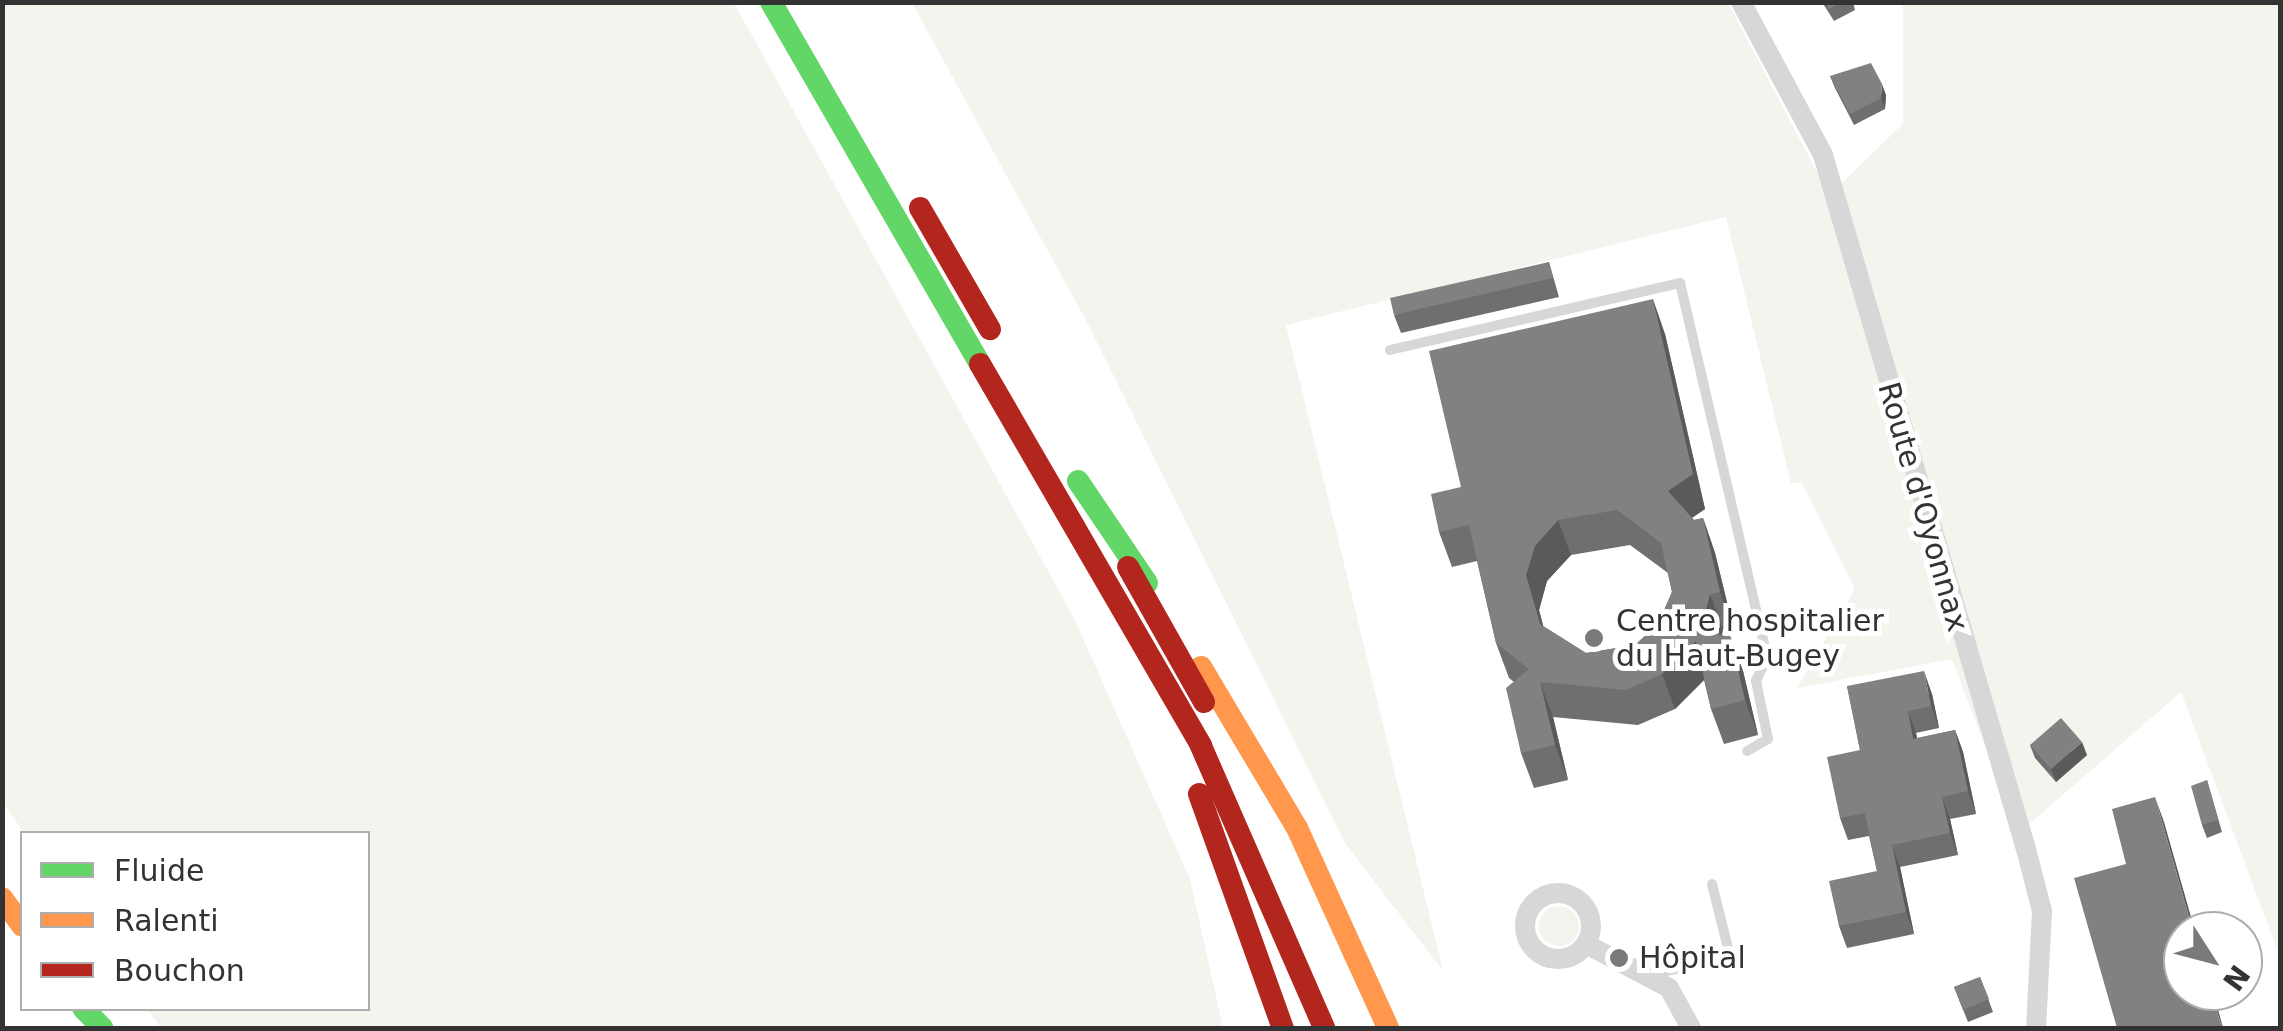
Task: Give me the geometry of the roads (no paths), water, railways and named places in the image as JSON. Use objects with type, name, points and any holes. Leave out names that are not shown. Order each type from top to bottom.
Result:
[{"type":"main road","points":[[771,2],[1094,558],[1232,807],[1324,1028]]},
{"type":"main road","points":[[800,2],[1236,760],[1320,945]]},
{"type":"main road","points":[[1078,481],[1264,769],[1388,1028]]},
{"type":"main road","points":[[1094,558],[1229,865],[1283,1028]]},
{"type":"main road","points":[[2,898],[20,923]]},
{"type":"main road","points":[[1339,995],[1352,1028]]},
{"type":"street","name":"Route d'Oyonnax","points":[[1742,2],[1823,156],[2026,849],[2044,927],[2036,1028]]},
{"type":"street","points":[[1586,944],[1650,974],[1691,1028]]},
{"type":"lane","points":[[1390,350],[1680,283],[1767,658],[1756,681],[1768,738],[1747,751]]},
{"type":"lane","points":[[1712,884],[1728,948]]},
{"type":"lane","points":[[1650,974],[1710,961]]},
{"type":"place","name":"Centre hospitalier du Haut-Bugey","points":[[1594,638]]},
{"type":"place","name":"Hôpital","points":[[1619,958]]}]
